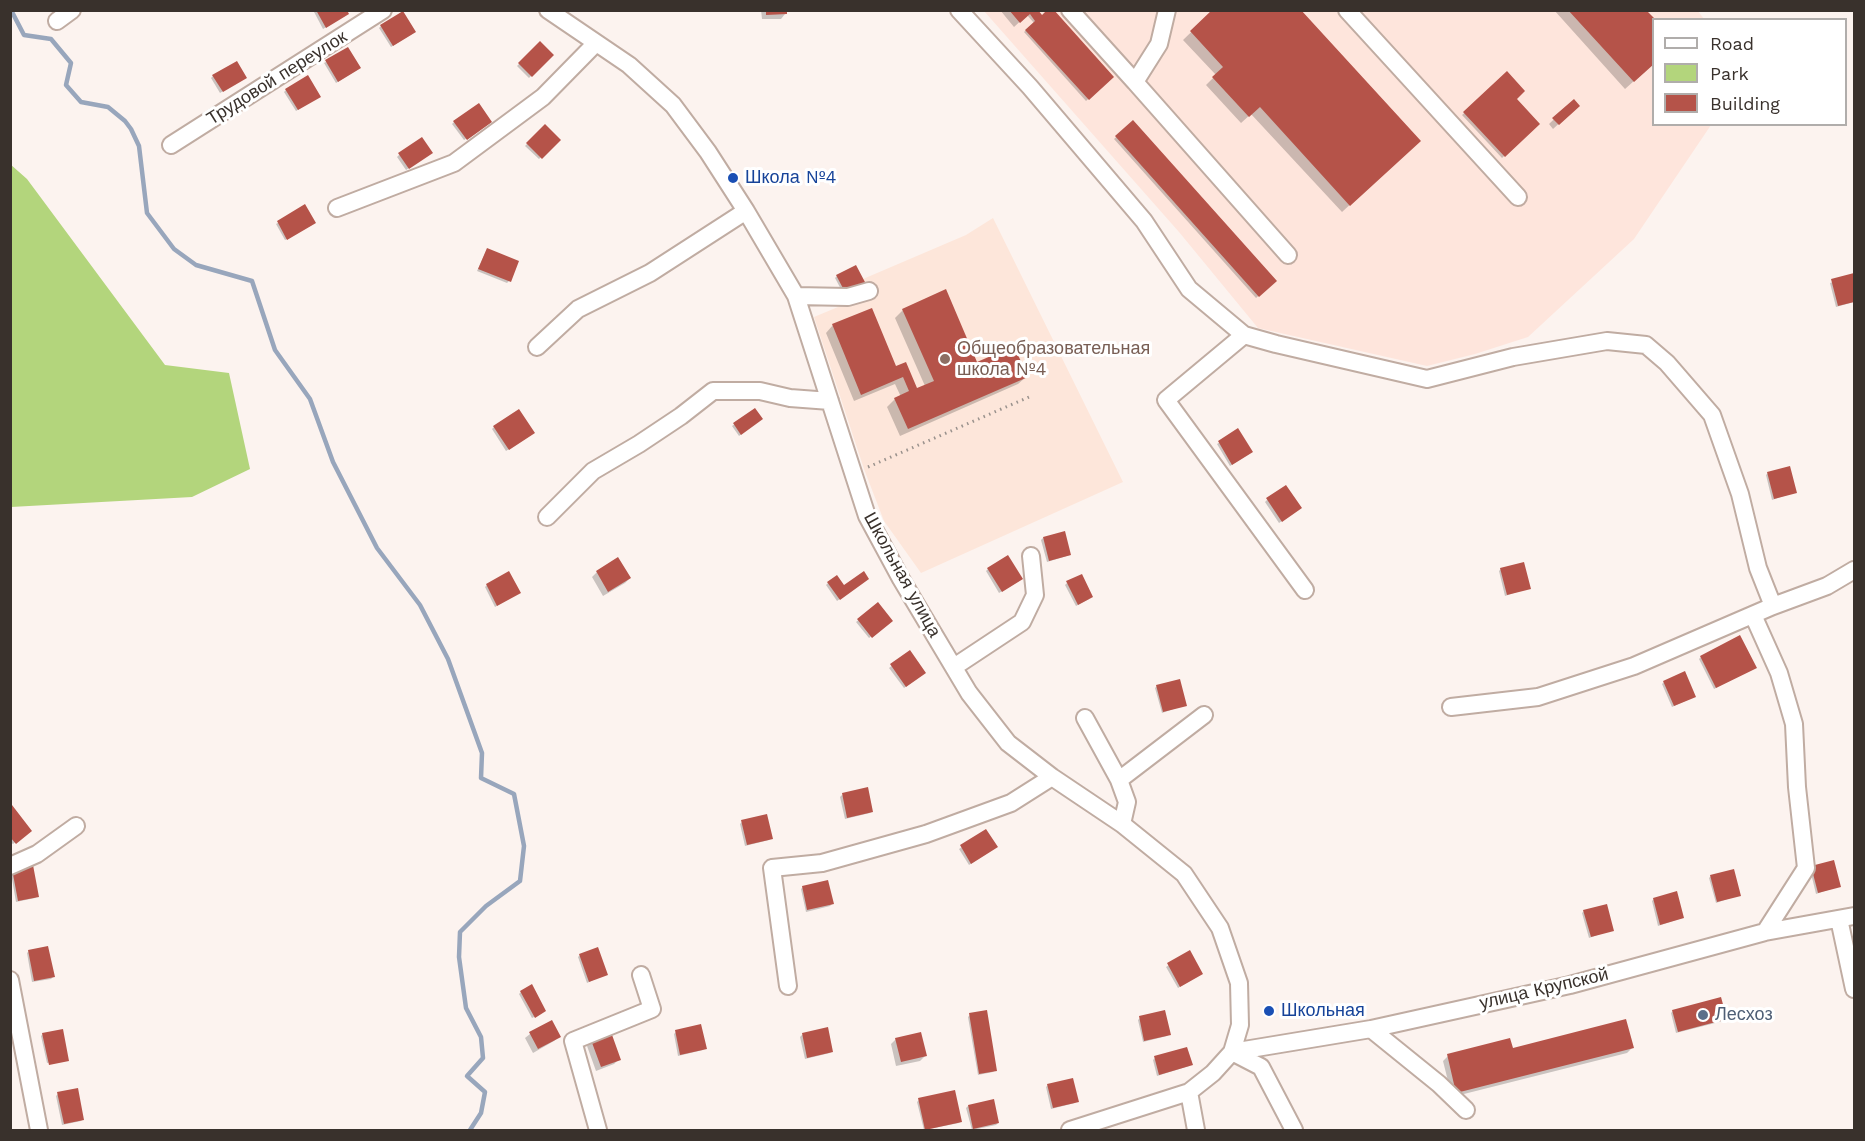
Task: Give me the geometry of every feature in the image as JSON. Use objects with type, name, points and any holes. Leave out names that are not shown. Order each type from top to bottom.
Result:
[{"type":"street","points":[[57,21],[72,10]]},
{"type":"street","name":"Трудовой переулок","points":[[171,145],[383,10]]},
{"type":"street","name":"Школьная улица","points":[[548,10],[629,65],[673,105],[708,152],[746,212],[796,296],[867,516],[969,693],[1008,743],[1052,777],[1122,824],[1184,874],[1220,928],[1239,983],[1240,1025],[1232,1052]]},
{"type":"street","points":[[959,10],[1030,87],[1144,221],[1189,289],[1244,335],[1427,379],[1514,357],[1607,340],[1646,345],[1668,363],[1712,415],[1740,494],[1758,568],[1773,606]]},
{"type":"street","points":[[1070,10],[1288,255]]},
{"type":"street","points":[[1135,82],[1159,44],[1167,10]]},
{"type":"street","points":[[1347,10],[1518,196]]},
{"type":"street","points":[[337,208],[454,163],[543,97],[596,43]]},
{"type":"street","points":[[537,347],[578,309],[650,273],[746,212]]},
{"type":"street","points":[[796,296],[848,297],[869,291]]},
{"type":"street","points":[[1244,335],[1166,400],[1305,590]]},
{"type":"street","points":[[547,516],[593,471],[647,439],[713,391],[760,391],[790,398],[830,401]]},
{"type":"street","points":[[954,667],[1022,621],[1035,595],[1031,556]]},
{"type":"street","points":[[1451,707],[1538,697],[1634,666],[1773,606],[1827,586],[1854,570]]},
{"type":"street","points":[[1753,615],[1779,673],[1794,724],[1797,787],[1806,868],[1765,932]]},
{"type":"street","points":[[1119,780],[1204,715]]},
{"type":"street","points":[[1085,718],[1119,780],[1127,802],[1122,824]]},
{"type":"street","points":[[788,986],[772,868],[822,863],[926,834],[1011,803],[1052,777]]},
{"type":"street","points":[[10,866],[37,854],[76,826]]},
{"type":"street","points":[[1847,918],[1854,989]]},
{"type":"street","name":"улица Крупской","points":[[1232,1052],[1371,1029],[1570,985],[1765,932],[1847,918]]},
{"type":"street","points":[[598,1131],[573,1041],[652,1009],[641,975]]},
{"type":"street","points":[[10,980],[39,1131]]},
{"type":"street","points":[[1371,1029],[1424,1071],[1466,1110]]},
{"type":"street","points":[[1070,1131],[1189,1092],[1213,1073],[1232,1052],[1261,1067],[1294,1131]]},
{"type":"street","points":[[1189,1092],[1196,1131]]},
{"type":"path","points":[[852,473],[1029,397]]},
{"type":"shaded area","points":[[984,11],[1698,11],[1703,18],[1652,18],[1652,126],[1710,126],[1634,239],[1528,337],[1427,366],[1258,328],[1179,232]]},
{"type":"shaded area","name":"Общеобразовательная школа №4","points":[[993,218],[1123,482],[921,573],[884,521],[864,469],[814,317],[850,302],[863,279],[966,235]]},
{"type":"green space","points":[[10,164],[27,179],[165,365],[229,373],[250,469],[192,497],[11,507]]},
{"type":"building","points":[[316,10],[347,10],[349,14],[326,28]]},
{"type":"building","points":[[766,10],[787,10],[787,14],[766,15]]},
{"type":"building","points":[[1009,10],[1038,10],[1042,15],[1047,10],[1054,10],[1114,77],[1089,100],[1025,30],[1035,21],[1030,14],[1020,23]]},
{"type":"building","points":[[1212,10],[1301,10],[1421,141],[1350,206],[1260,107],[1249,117],[1212,77],[1223,67],[1190,31]]},
{"type":"building","points":[[1568,10],[1646,10],[1654,18],[1652,18],[1652,66],[1634,82]]},
{"type":"building","points":[[403,11],[416,32],[393,46],[380,25]]},
{"type":"building","points":[[540,41],[554,55],[532,77],[518,63]]},
{"type":"building","points":[[348,47],[361,68],[338,82],[325,60]]},
{"type":"building","points":[[237,61],[247,78],[223,92],[212,75]]},
{"type":"building","points":[[1507,71],[1525,91],[1517,99],[1540,124],[1505,157],[1463,112]]},
{"type":"building","points":[[308,75],[321,97],[298,110],[285,89]]},
{"type":"building","points":[[1574,99],[1580,106],[1559,125],[1552,118]]},
{"type":"building","points":[[479,103],[492,122],[467,140],[453,121]]},
{"type":"building","points":[[1133,120],[1277,281],[1259,297],[1115,136]]},
{"type":"building","points":[[545,124],[561,140],[542,159],[526,143]]},
{"type":"building","points":[[422,137],[433,153],[409,169],[398,153]]},
{"type":"building","points":[[305,204],[316,223],[287,240],[277,221]]},
{"type":"building","points":[[487,248],[519,261],[511,282],[478,269]]},
{"type":"building","points":[[856,265],[866,284],[846,294],[836,275]]},
{"type":"building","points":[[1854,273],[1854,302],[1838,306],[1831,279]]},
{"type":"building","points":[[946,289],[977,362],[1014,346],[1028,377],[908,429],[894,398],[909,391],[903,377],[861,395],[832,324],[872,308],[896,366],[906,362],[917,388],[934,381],[902,309]]},
{"type":"building","points":[[755,408],[763,419],[741,435],[733,423]]},
{"type":"building","points":[[519,409],[535,433],[509,450],[493,426]]},
{"type":"building","points":[[1238,428],[1253,452],[1232,465],[1218,441]]},
{"type":"building","points":[[1790,466],[1797,493],[1774,499],[1767,472]]},
{"type":"building","points":[[1286,485],[1302,508],[1282,522],[1266,498]]},
{"type":"building","points":[[1065,531],[1071,555],[1049,561],[1043,537]]},
{"type":"building","points":[[1008,555],[1023,579],[1002,592],[987,568]]},
{"type":"building","points":[[618,557],[631,578],[608,592],[596,571]]},
{"type":"building","points":[[1524,562],[1531,589],[1507,595],[1500,568]]},
{"type":"building","points":[[509,571],[521,593],[497,606],[486,584]]},
{"type":"building","points":[[864,571],[869,579],[840,600],[827,582],[837,575],[844,585]]},
{"type":"building","points":[[1082,574],[1093,597],[1078,605],[1066,581]]},
{"type":"building","points":[[878,602],[893,621],[872,638],[857,619]]},
{"type":"building","points":[[1740,635],[1757,668],[1716,688],[1700,656]]},
{"type":"building","points":[[910,650],[926,673],[906,687],[890,664]]},
{"type":"building","points":[[1685,671],[1696,697],[1674,706],[1663,681]]},
{"type":"building","points":[[1180,679],[1187,706],[1163,712],[1156,685]]},
{"type":"building","points":[[868,787],[873,812],[847,818],[842,793]]},
{"type":"building","points":[[12,805],[32,831],[16,844],[10,837]]},
{"type":"building","points":[[767,814],[773,839],[747,845],[741,820]]},
{"type":"building","points":[[986,829],[998,847],[971,864],[960,845]]},
{"type":"building","points":[[1834,860],[1841,887],[1818,893],[1811,866]]},
{"type":"building","points":[[33,865],[39,897],[18,901],[12,869]]},
{"type":"building","points":[[1734,869],[1741,896],[1717,902],[1710,875]]},
{"type":"building","points":[[828,880],[834,904],[807,910],[802,886]]},
{"type":"building","points":[[1677,891],[1684,918],[1660,925],[1653,898]]},
{"type":"building","points":[[1607,904],[1614,931],[1591,937],[1583,910]]},
{"type":"building","points":[[48,946],[55,977],[34,981],[28,950]]},
{"type":"building","points":[[598,947],[608,975],[589,982],[579,954]]},
{"type":"building","points":[[1190,950],[1203,974],[1180,987],[1167,963]]},
{"type":"building","points":[[532,984],[546,1011],[535,1018],[520,991]]},
{"type":"building","points":[[1721,997],[1727,1019],[1678,1032],[1672,1010]]},
{"type":"building","points":[[987,1010],[997,1071],[979,1074],[969,1013]]},
{"type":"building","points":[[1165,1010],[1171,1035],[1144,1041],[1139,1016]]},
{"type":"building","points":[[1626,1019],[1634,1048],[1456,1093],[1447,1054],[1510,1038],[1513,1048]]},
{"type":"building","points":[[552,1020],[561,1037],[538,1049],[529,1032]]},
{"type":"building","points":[[701,1024],[707,1049],[680,1055],[675,1030]]},
{"type":"building","points":[[828,1027],[833,1052],[807,1058],[802,1033]]},
{"type":"building","points":[[63,1029],[69,1061],[49,1065],[42,1033]]},
{"type":"building","points":[[611,1032],[621,1060],[601,1067],[591,1040]]},
{"type":"building","points":[[921,1032],[927,1056],[901,1062],[895,1038]]},
{"type":"building","points":[[1187,1047],[1193,1065],[1159,1075],[1154,1056]]},
{"type":"building","points":[[1073,1078],[1079,1102],[1053,1108],[1047,1084]]},
{"type":"building","points":[[78,1088],[84,1120],[64,1124],[57,1092]]},
{"type":"building","points":[[955,1090],[962,1122],[925,1130],[918,1098]]},
{"type":"building","points":[[994,1099],[999,1123],[973,1129],[968,1105]]},
{"type":"waterway","points":[[11,10],[24,35],[51,39],[71,63],[66,85],[81,102],[108,107],[131,129],[139,146],[147,213],[174,249],[196,265],[252,281],[275,350],[310,399],[333,462],[377,548],[420,605],[448,659],[482,753],[481,778],[514,794],[524,846],[520,881],[486,906],[460,932],[459,957],[466,1008],[481,1037],[483,1058],[467,1076],[485,1092],[481,1113],[470,1130]]},
{"type":"place","name":"Школа №4","points":[[733,178]]},
{"type":"place","name":"Общеобразовательная школа №4","points":[[945,359]]},
{"type":"place","name":"Школьная","points":[[1269,1011]]},
{"type":"place","name":"Лесхоз","points":[[1703,1015]]}]
